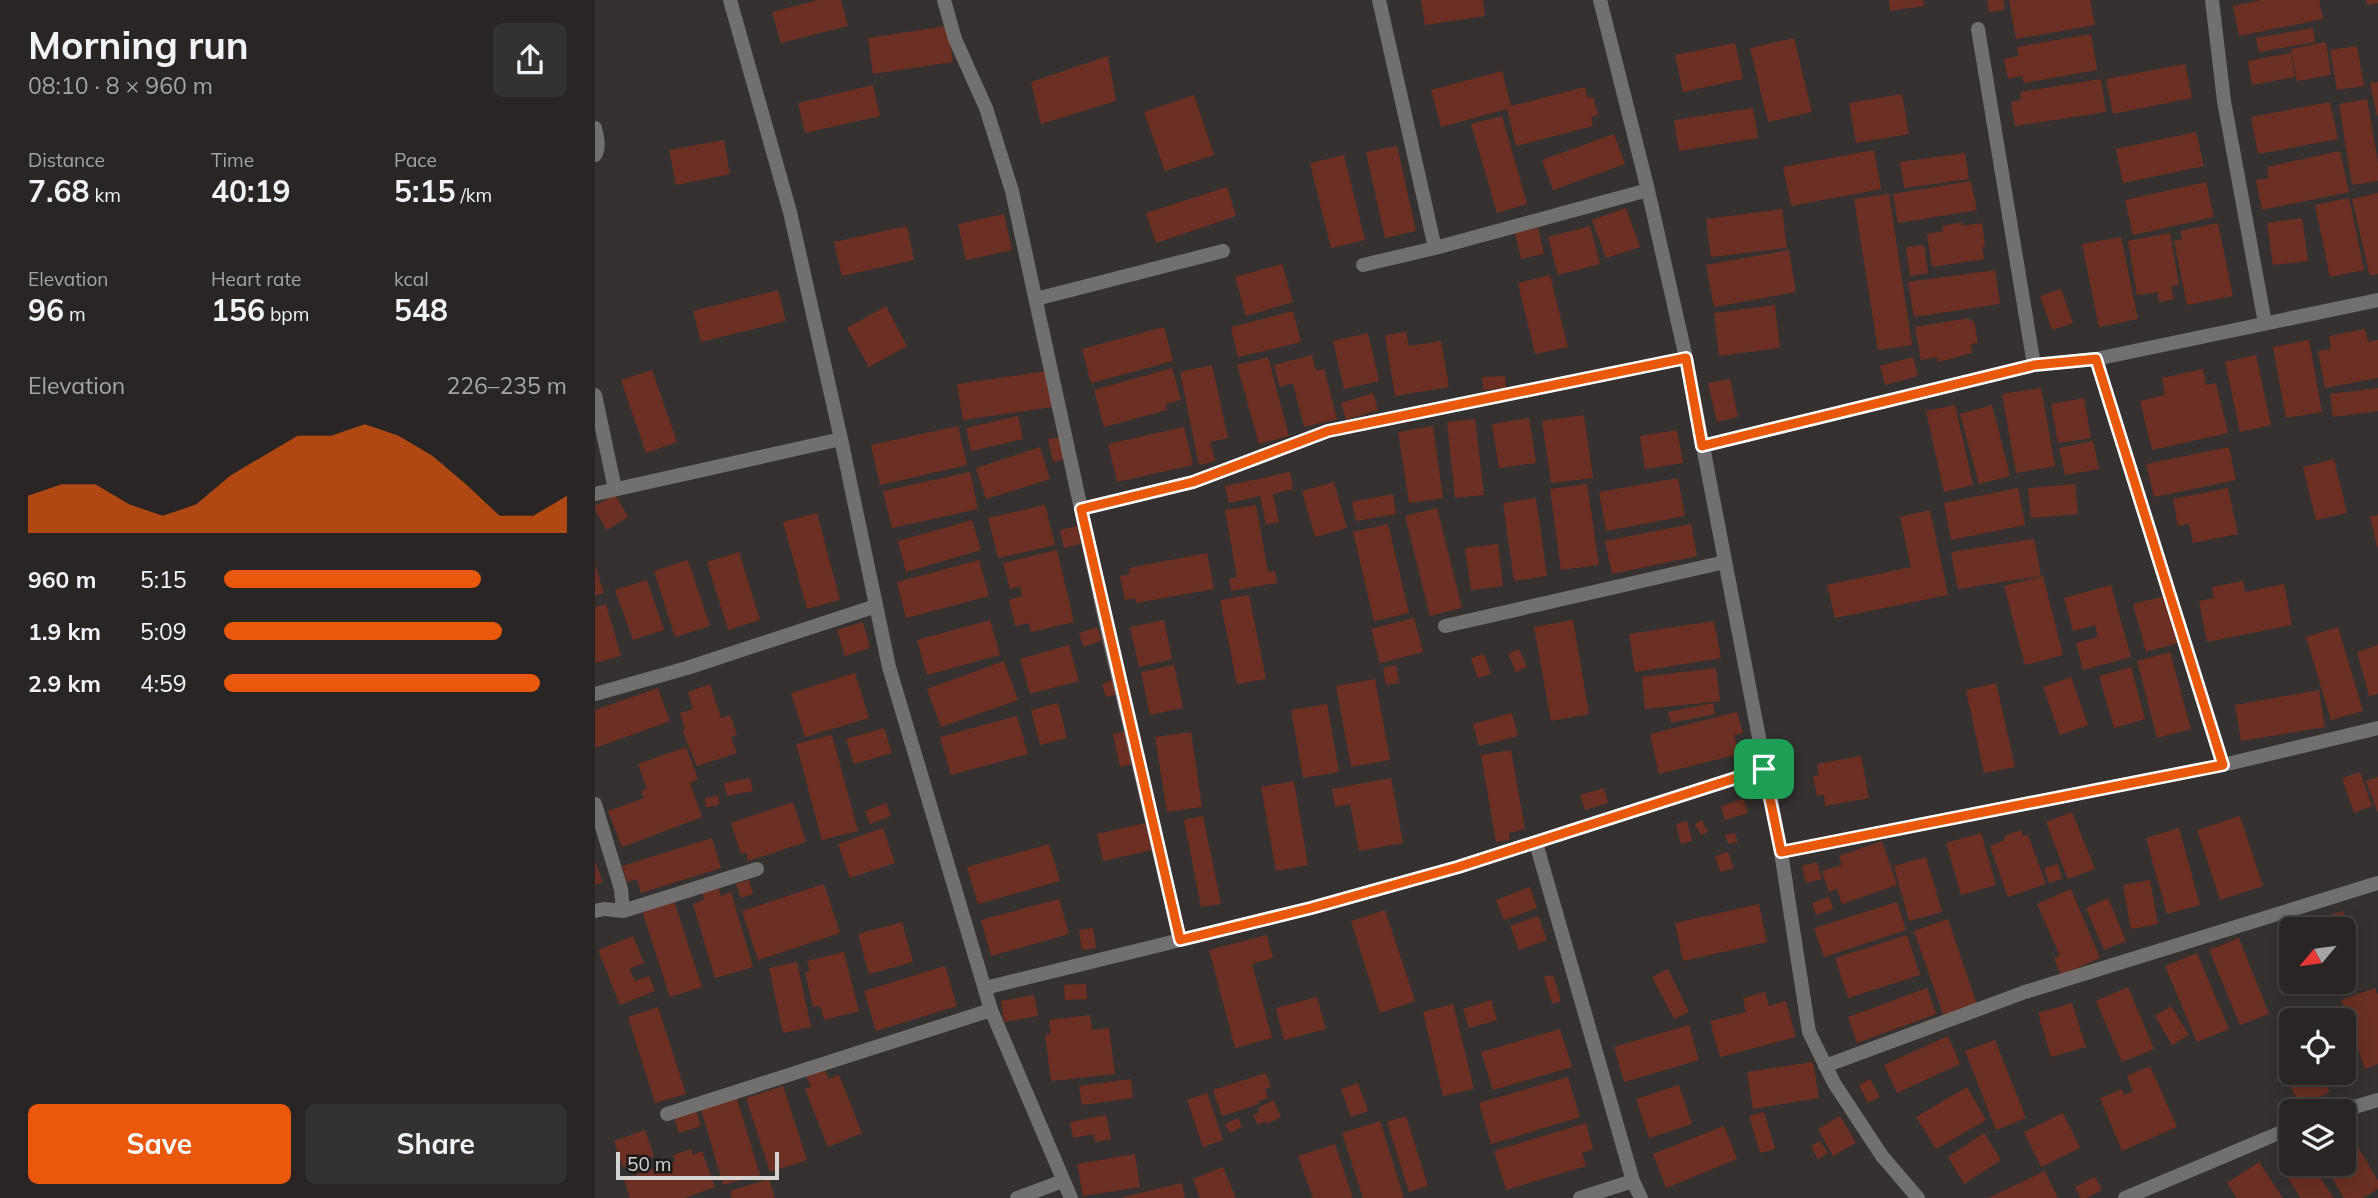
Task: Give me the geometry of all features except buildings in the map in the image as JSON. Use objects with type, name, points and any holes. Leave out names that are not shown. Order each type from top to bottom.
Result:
[{"type":"street","points":[[730,0],[790,212],[889,667],[991,1010],[1071,1198]]},
{"type":"street","points":[[944,0],[954,39],[986,108],[1012,191],[1081,509],[1180,940]]},
{"type":"street","points":[[1379,0],[1436,248]]},
{"type":"street","points":[[1600,0],[1648,190],[1686,358],[1781,852],[1809,1032],[1834,1083],[1882,1156],[1918,1198]]},
{"type":"street","points":[[2212,0],[2224,101],[2265,323]]},
{"type":"street","points":[[1978,29],[2034,365]]},
{"type":"street","points":[[595,128],[598,150],[595,155]]},
{"type":"street","points":[[1363,265],[1436,248],[1648,190]]},
{"type":"street","points":[[1035,299],[1223,251]]},
{"type":"street","points":[[1702,446],[2034,365],[2096,359],[2378,300]]},
{"type":"street","points":[[1081,509],[1193,482],[1328,431],[1686,358]]},
{"type":"street","points":[[2096,359],[2223,765]]},
{"type":"street","points":[[595,395],[615,489]]},
{"type":"street","points":[[595,494],[841,439]]},
{"type":"street","points":[[1445,626],[1725,562]]},
{"type":"street","points":[[595,694],[687,668],[876,606]]},
{"type":"street","points":[[1781,852],[2223,765],[2378,728]]},
{"type":"street","points":[[985,988],[1311,908],[1536,843],[1764,769]]},
{"type":"street","points":[[595,804],[621,888],[623,911]]},
{"type":"street","points":[[1536,843],[1633,1181],[1641,1198]]},
{"type":"street","points":[[595,911],[623,911],[757,869]]},
{"type":"street","points":[[1825,1066],[2025,992],[2378,883]]},
{"type":"street","points":[[667,1114],[991,1010]]},
{"type":"street","points":[[2356,1107],[2378,1100]]},
{"type":"street","points":[[2125,1198],[2279,1133]]},
{"type":"street","points":[[1017,1198],[1063,1181]]},
{"type":"street","points":[[1580,1198],[1633,1181]]},
{"type":"route","points":[[1686,358],[1702,446],[2034,365],[2096,359],[2223,765],[1781,852],[1764,769],[1458,867],[1311,908],[1180,940],[1081,509],[1193,482],[1328,431],[1686,358]]}]
